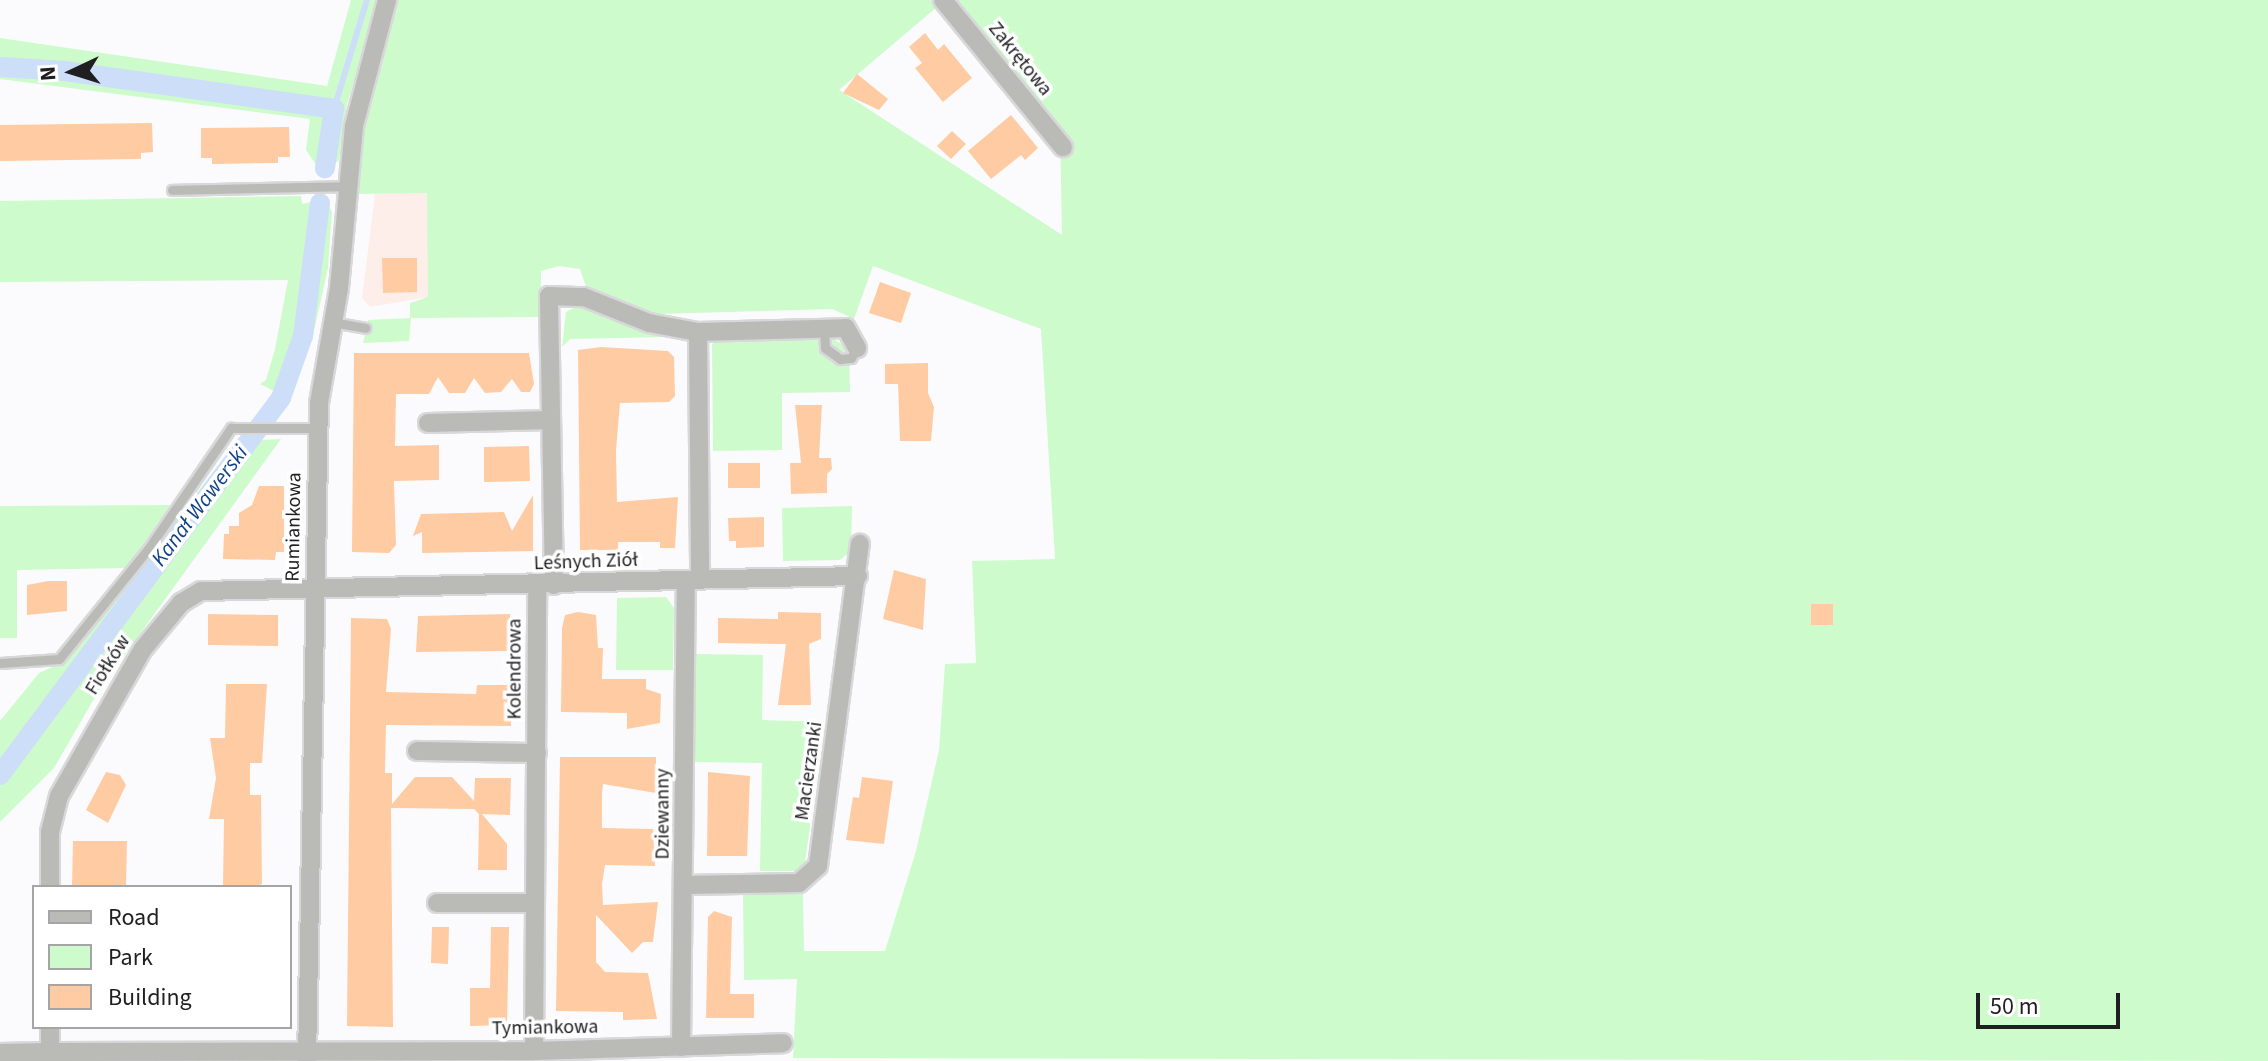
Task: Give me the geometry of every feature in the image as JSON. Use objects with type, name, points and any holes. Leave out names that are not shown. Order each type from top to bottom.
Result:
[{"type":"street","name":"Rumiankowa","points":[[308,1056],[315,586],[323,363],[332,322],[354,126],[387,0]]},
{"type":"street","name":"Zakrętowa","points":[[943,0],[1063,147]]},
{"type":"street","name":"Kolendrowa","points":[[534,1051],[537,753],[551,420],[549,296],[584,297],[649,323],[698,332]]},
{"type":"street","points":[[698,332],[846,328],[857,348]]},
{"type":"street","name":"Dziewanny","points":[[681,1047],[698,332]]},
{"type":"street","points":[[428,423],[551,420]]},
{"type":"street","name":"Macierzanki","points":[[685,885],[799,883],[818,866],[860,544]]},
{"type":"street","name":"Leśnych Ziół","points":[[315,586],[546,585],[858,576]]},
{"type":"street","name":"Fiołków","points":[[50,885],[50,832],[59,796],[143,649],[181,603],[201,591],[315,586]]},
{"type":"street","points":[[417,751],[537,753]]},
{"type":"street","points":[[437,903],[534,903]]},
{"type":"street","points":[[50,1029],[50,1052]]},
{"type":"street","name":"Tymiankowa","points":[[308,1056],[783,1043]]},
{"type":"street","points":[[0,1053],[308,1056]]},
{"type":"lane","points":[[172,190],[347,186]]},
{"type":"lane","points":[[332,322],[365,328]]},
{"type":"lane","points":[[0,663],[59,659],[148,549],[231,428],[319,428]]},
{"type":"shaded area","points":[[427,192],[429,297],[370,307],[362,298],[375,194]]},
{"type":"green space","points":[[351,0],[379,0],[347,104],[339,160],[330,168],[318,168],[306,150],[310,119],[0,79],[0,38],[327,86]]},
{"type":"green space","points":[[397,0],[931,0],[937,7],[839,90],[1062,235],[1060,131],[953,0],[2268,0],[2268,1061],[793,1058],[797,979],[744,980],[743,894],[803,893],[804,951],[885,951],[916,851],[939,750],[945,664],[976,663],[972,561],[1055,559],[1041,329],[873,266],[854,319],[832,309],[656,314],[616,302],[586,287],[580,269],[559,266],[541,271],[541,317],[411,318],[409,341],[363,343],[368,320],[410,318],[410,303],[428,297],[427,193],[353,194],[367,109]]},
{"type":"green space","points":[[301,196],[302,204],[325,199],[332,212],[328,268],[312,340],[287,398],[260,384],[266,380],[275,349],[288,280],[0,282],[0,201]]},
{"type":"green space","points":[[581,304],[637,323],[666,337],[570,339],[562,347],[566,312]]},
{"type":"green space","points":[[719,335],[826,335],[849,348],[850,392],[782,393],[782,450],[713,451],[712,345]]},
{"type":"green space","points":[[281,439],[98,692],[54,768],[0,822],[0,721],[39,673],[68,660],[237,441]]},
{"type":"green space","points":[[170,505],[127,568],[17,570],[17,638],[0,638],[0,506]]},
{"type":"green space","points":[[852,506],[851,551],[840,560],[783,561],[782,508]]},
{"type":"green space","points":[[666,597],[674,608],[673,670],[616,670],[617,598]]},
{"type":"green space","points":[[696,654],[763,655],[762,720],[825,722],[805,862],[795,871],[760,871],[762,763],[694,762]]},
{"type":"building","points":[[925,33],[938,50],[944,44],[972,78],[943,102],[915,68],[922,63],[909,47]]},
{"type":"building","points":[[857,74],[888,99],[879,110],[843,93]]},
{"type":"building","points":[[1011,115],[1038,148],[1025,160],[1021,155],[991,179],[968,151]]},
{"type":"building","points":[[152,123],[153,152],[141,153],[141,159],[0,161],[0,125]]},
{"type":"building","points":[[289,127],[290,157],[278,157],[278,163],[212,164],[212,158],[201,158],[201,128]]},
{"type":"building","points":[[952,131],[966,144],[951,159],[937,146]]},
{"type":"building","points":[[382,258],[417,258],[417,292],[383,293]]},
{"type":"building","points":[[880,282],[911,293],[901,323],[869,313]]},
{"type":"building","points":[[601,347],[668,351],[674,357],[675,396],[669,402],[620,403],[616,450],[617,502],[678,497],[675,548],[660,548],[660,542],[618,542],[618,550],[580,550],[578,350]]},
{"type":"building","points":[[354,353],[529,353],[534,384],[530,392],[521,392],[512,379],[501,392],[485,393],[474,378],[465,393],[449,393],[438,377],[429,394],[396,394],[395,446],[439,445],[439,480],[394,481],[396,545],[389,553],[352,552]]},
{"type":"building","points":[[928,363],[928,393],[934,407],[931,441],[900,441],[898,384],[885,384],[885,364]]},
{"type":"building","points":[[795,405],[822,405],[819,458],[831,458],[832,469],[827,474],[827,493],[791,494],[790,463],[801,463]]},
{"type":"building","points":[[529,446],[530,481],[484,482],[484,447]]},
{"type":"building","points":[[728,463],[760,463],[760,488],[728,488]]},
{"type":"building","points":[[259,486],[284,486],[284,552],[276,552],[275,560],[223,559],[224,534],[229,534],[229,526],[239,526],[239,513],[252,505]]},
{"type":"building","points":[[533,495],[533,551],[422,553],[422,532],[413,536],[421,514],[504,512],[512,531]]},
{"type":"building","points":[[764,517],[764,547],[736,548],[736,541],[729,541],[728,518]]},
{"type":"building","points":[[894,570],[926,579],[923,630],[883,619]]},
{"type":"building","points":[[67,581],[67,611],[27,615],[27,585]]},
{"type":"building","points":[[1811,604],[1833,604],[1833,625],[1811,625]]},
{"type":"building","points":[[578,612],[596,615],[598,648],[603,648],[602,679],[646,679],[646,689],[661,694],[660,723],[627,729],[627,713],[561,712],[562,628],[565,615]]},
{"type":"building","points":[[778,612],[821,613],[821,639],[809,644],[811,705],[778,705],[786,644],[718,643],[718,618],[778,619]]},
{"type":"building","points":[[208,614],[278,615],[278,646],[208,645]]},
{"type":"building","points":[[510,614],[511,651],[416,652],[418,616]]},
{"type":"building","points":[[351,618],[387,619],[391,629],[386,692],[476,694],[477,685],[511,685],[511,726],[386,725],[385,773],[392,773],[392,804],[415,777],[452,777],[474,801],[475,778],[511,778],[510,815],[482,814],[507,844],[507,870],[478,870],[479,814],[474,809],[391,808],[393,1027],[347,1026]]},
{"type":"building","points":[[226,684],[267,684],[262,763],[250,763],[250,795],[261,795],[260,885],[223,885],[224,819],[209,819],[216,778],[210,738],[225,738]]},
{"type":"building","points":[[560,757],[656,757],[656,793],[603,784],[602,794],[602,828],[653,829],[655,866],[605,865],[602,884],[603,905],[658,902],[653,942],[643,942],[632,953],[596,915],[596,962],[605,972],[648,973],[657,1019],[623,1020],[623,1012],[556,1011]]},
{"type":"building","points":[[106,772],[120,775],[126,785],[108,823],[86,810]]},
{"type":"building","points":[[708,772],[750,776],[747,856],[707,856]]},
{"type":"building","points":[[862,777],[893,781],[884,844],[846,840],[853,797],[859,798]]},
{"type":"building","points":[[73,841],[127,841],[126,885],[72,885]]},
{"type":"building","points":[[714,911],[732,917],[730,994],[754,994],[754,1018],[706,1018],[708,917]]},
{"type":"building","points":[[432,927],[449,927],[448,964],[431,963]]},
{"type":"building","points":[[491,927],[509,927],[507,1025],[470,1026],[470,988],[490,988]]},
{"type":"waterway","points":[[334,109],[367,0]]},
{"type":"waterway","name":"Kanał Wawerski","points":[[0,67],[65,71],[334,109],[325,168]]},
{"type":"waterway","name":"Kanał Wawerski","points":[[0,775],[281,398],[303,336],[320,203]]}]
